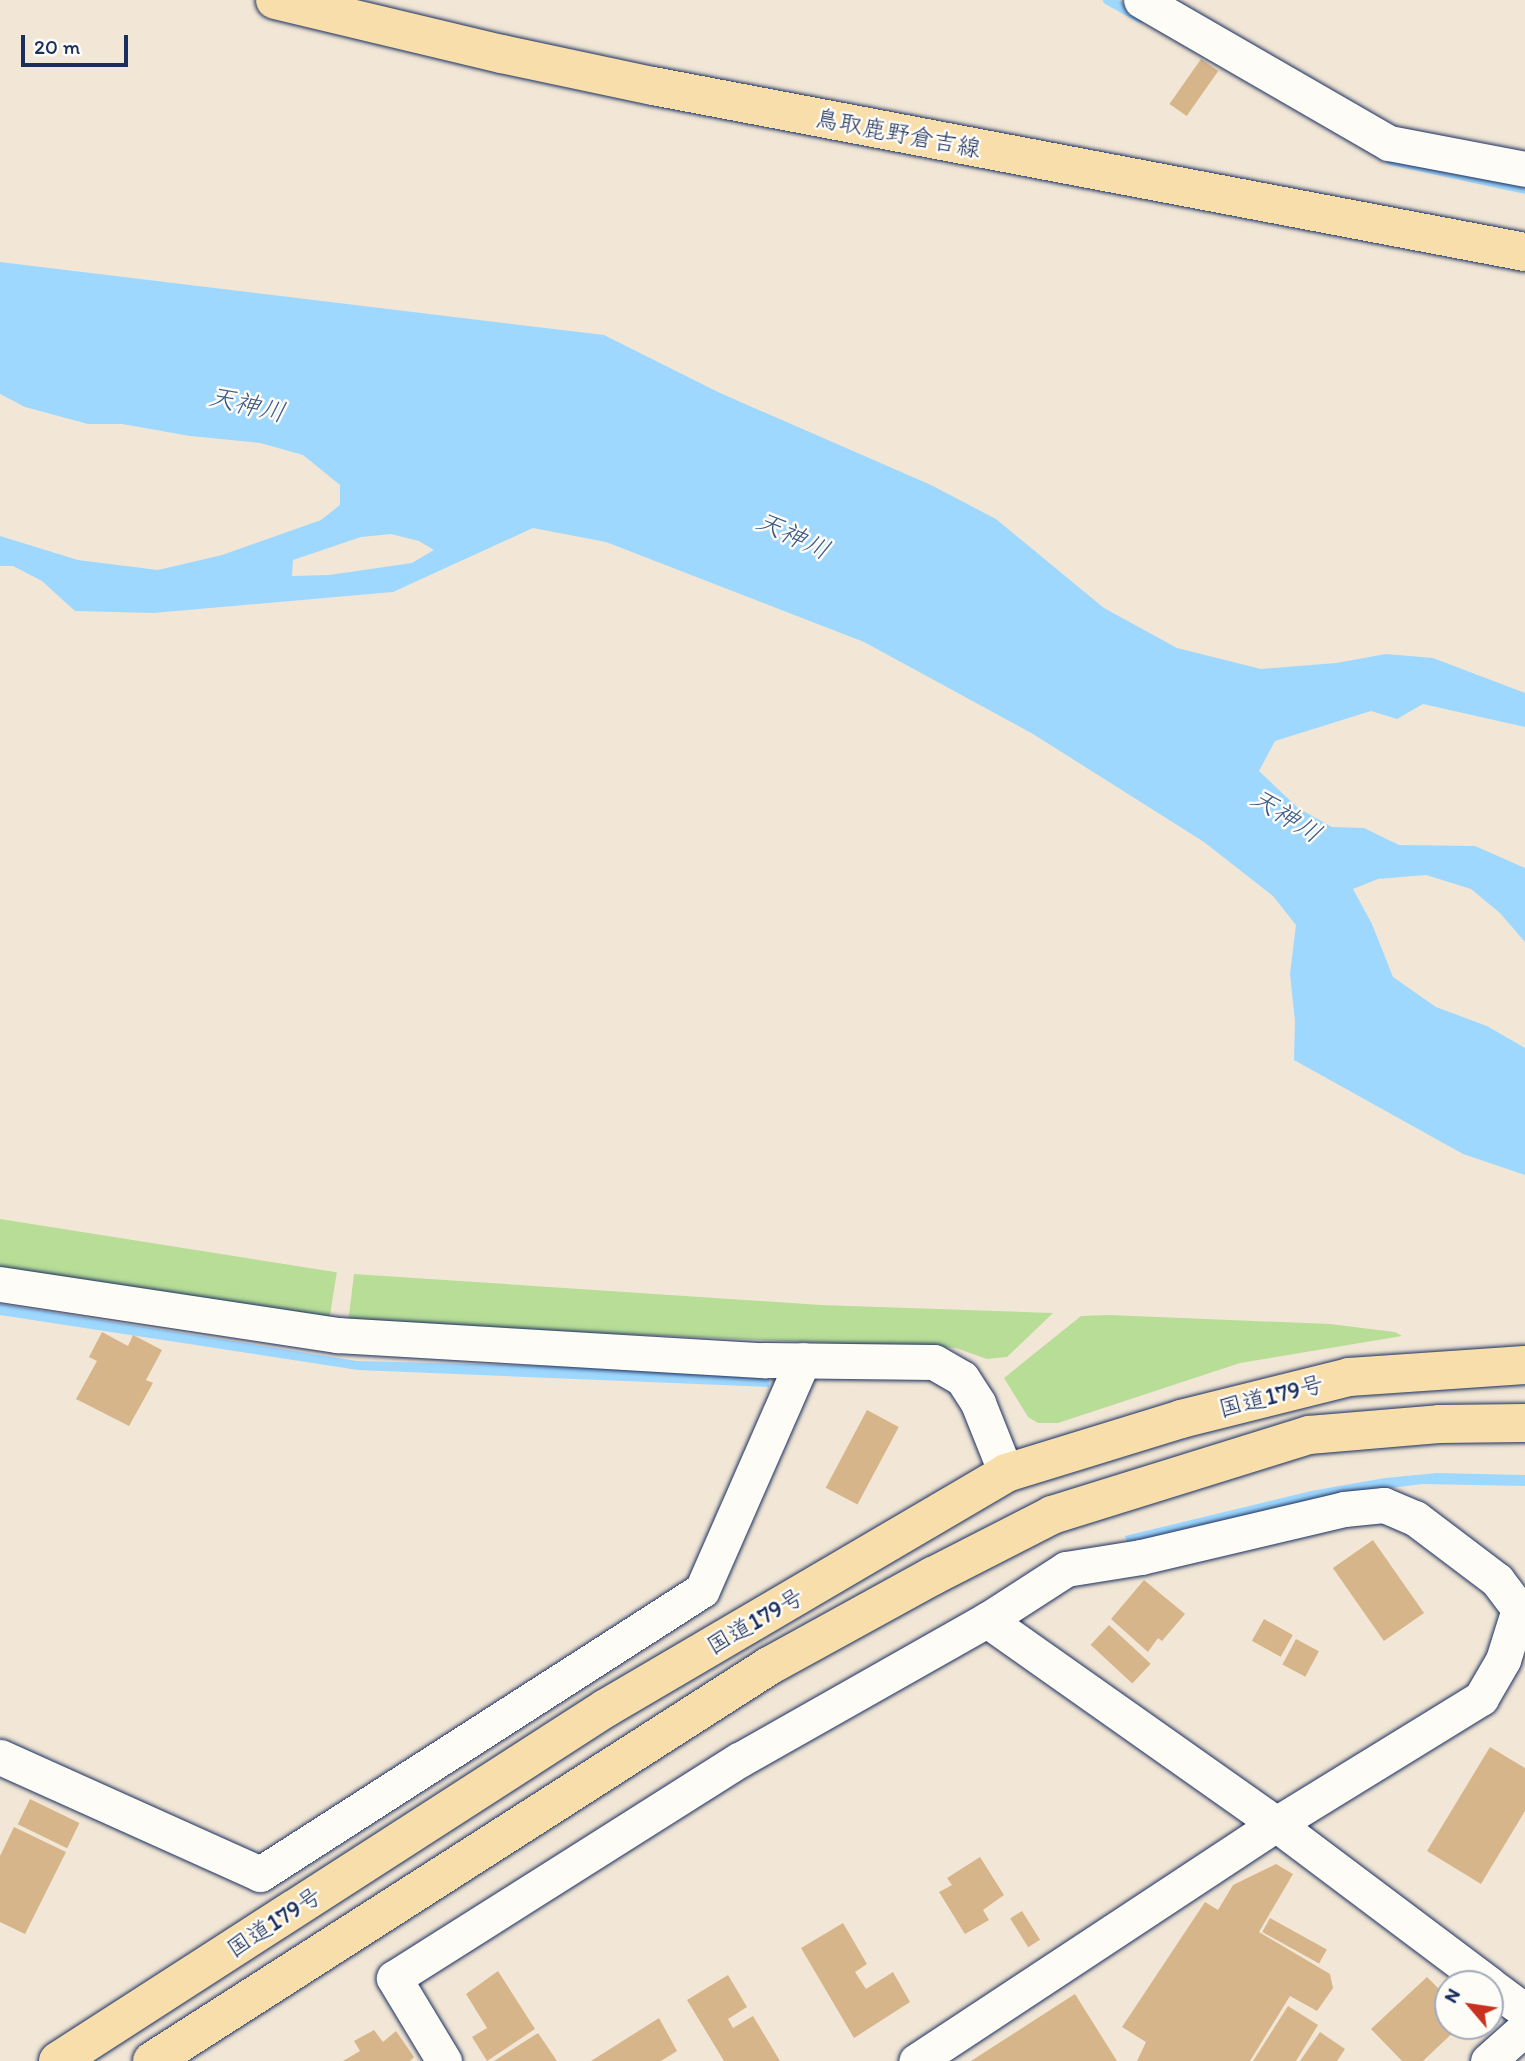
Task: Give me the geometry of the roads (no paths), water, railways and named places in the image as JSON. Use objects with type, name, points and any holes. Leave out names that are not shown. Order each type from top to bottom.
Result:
[{"type":"main road","name":"鳥取鹿野倉吉線","points":[[275,0],[502,54],[653,86],[1525,252]]},
{"type":"main road","name":"国道179号","points":[[58,2061],[606,1708],[1006,1474],[1181,1419],[1349,1377],[1525,1365]]},
{"type":"main road","name":"国道179号","points":[[152,2061],[769,1666],[933,1576],[1052,1515],[1309,1436],[1439,1424],[1525,1423]]},
{"type":"street","points":[[1141,0],[1390,143],[1525,169]]},
{"type":"street","points":[[0,1284],[337,1335],[803,1360],[934,1362],[962,1378],[978,1403],[1006,1474]]},
{"type":"street","points":[[0,1757],[260,1874],[702,1590],[803,1360]]},
{"type":"street","points":[[444,2061],[394,1978],[741,1759],[987,1620],[1066,1569],[1140,1557],[1344,1509],[1384,1505],[1415,1518],[1497,1580],[1519,1609],[1503,1660],[1481,1698],[1276,1824],[916,2061]]},
{"type":"street","points":[[987,1620],[1276,1824],[1470,1970]]},
{"type":"street","points":[[1504,1995],[1525,2011]]},
{"type":"street","points":[[1488,2061],[1525,2028]]},
{"type":"water","name":"天神川","points":[[0,262],[604,335],[720,393],[931,485],[996,519],[1104,608],[1177,648],[1261,669],[1336,663],[1386,654],[1433,658],[1525,693],[1525,727],[1423,704],[1397,719],[1371,711],[1275,741],[1259,771],[1298,808],[1332,827],[1364,828],[1399,845],[1475,846],[1525,868],[1525,942],[1500,913],[1471,889],[1426,875],[1378,879],[1353,889],[1372,924],[1393,977],[1436,1007],[1487,1026],[1525,1048],[1525,1175],[1463,1154],[1294,1060],[1295,1021],[1290,974],[1296,925],[1273,896],[1204,842],[1033,734],[864,642],[606,542],[533,528],[393,592],[153,613],[75,611],[42,581],[13,566],[0,566],[0,536],[78,560],[158,570],[222,555],[321,520],[340,505],[340,485],[303,455],[260,443],[190,436],[122,424],[88,424],[25,407],[0,394]],"holes":[[[391,534],[419,541],[434,550],[412,563],[329,575],[292,576],[293,560],[361,537]]]},
{"type":"water","points":[[0,1304],[357,1361],[769,1372],[769,1387],[358,1370],[0,1315]]},
{"type":"water","points":[[1437,1473],[1525,1475],[1525,1486],[1423,1484],[1375,1490],[1128,1545],[1125,1536],[1311,1491],[1385,1478]]},
{"type":"waterway","points":[[1108,0],[1140,18]]},
{"type":"waterway","points":[[1391,160],[1525,189]]}]
